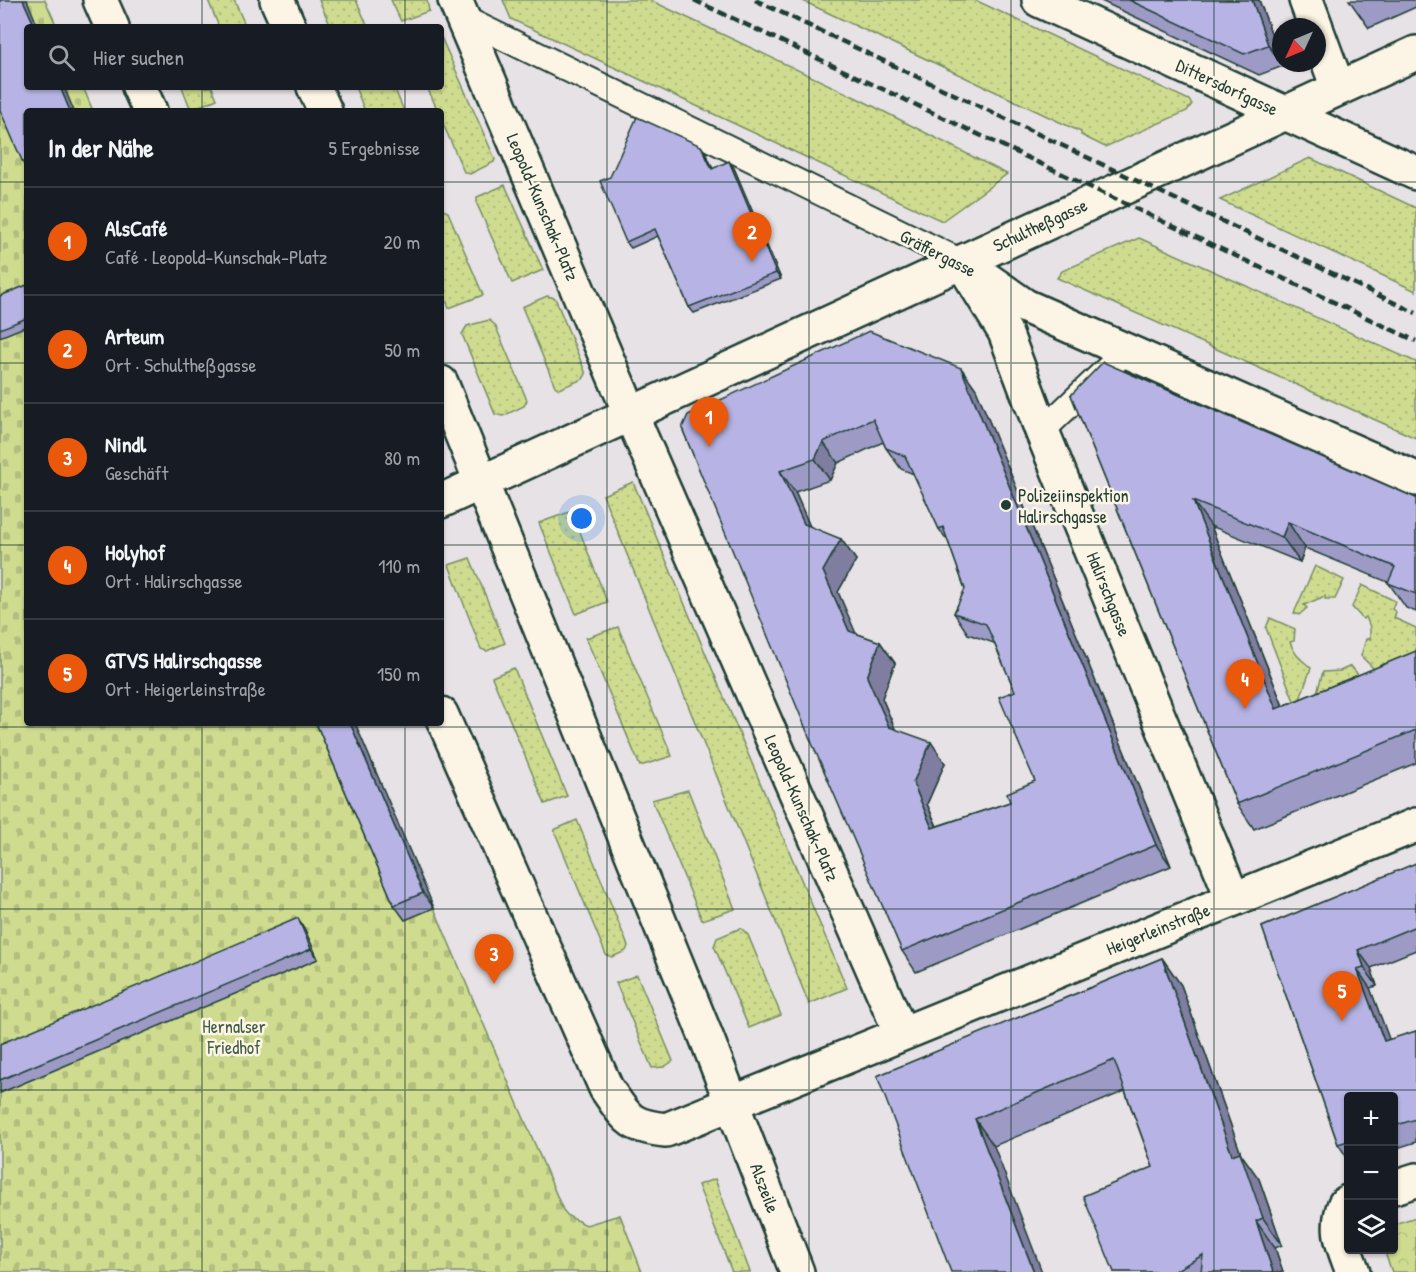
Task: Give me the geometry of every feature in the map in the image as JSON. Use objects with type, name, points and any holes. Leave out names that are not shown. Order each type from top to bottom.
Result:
[{"type":"street","points":[[100,0],[111,24]]},
{"type":"street","points":[[277,0],[288,24]]},
{"type":"street","name":"Dittersdorfgasse","points":[[1039,0],[1416,173]]},
{"type":"street","points":[[1306,0],[1312,18]]},
{"type":"street","name":"Leopold-Kunschak-Platz","points":[[459,9],[631,414],[901,1034]]},
{"type":"street","name":"Schultheßgasse","points":[[631,414],[1416,52]]},
{"type":"street","points":[[1326,56],[1338,88]]},
{"type":"street","points":[[140,90],[149,108]]},
{"type":"street","points":[[315,90],[324,108]]},
{"type":"street","name":"Gräffergasse","points":[[962,262],[1025,306],[1416,479]]},
{"type":"street","name":"Halirschgasse","points":[[962,262],[1005,332],[1042,431],[1233,899]]},
{"type":"street","points":[[444,390],[483,481],[732,1104]]},
{"type":"street","points":[[444,500],[631,414]]},
{"type":"street","points":[[444,721],[606,1088],[624,1114],[641,1128],[666,1130],[901,1034]]},
{"type":"street","name":"Heigerleinstraße","points":[[901,1034],[1416,825]]},
{"type":"street","name":"Alszeile","points":[[732,1104],[797,1272]]},
{"type":"street","points":[[1398,1186],[1416,1180]]},
{"type":"street","points":[[1344,1206],[1339,1219],[1339,1231],[1344,1246]]},
{"type":"street","points":[[1347,1254],[1353,1272]]},
{"type":"lane","name":"Gräffergasse","points":[[459,9],[962,262]]},
{"type":"lane","points":[[1042,431],[1127,351]]},
{"type":"green space","name":"Hernalser Friedhof","points":[[0,0],[45,0],[56,24],[24,24],[24,90],[84,90],[92,108],[24,108],[24,726],[356,726],[563,1210],[568,1216],[586,1225],[620,1215],[642,1272],[0,1272]]},
{"type":"green space","points":[[208,0],[234,0],[245,24],[218,24]]},
{"type":"green space","points":[[319,0],[356,0],[367,24],[330,24]]},
{"type":"green space","points":[[391,0],[427,0],[429,11],[401,21]]},
{"type":"green space","points":[[503,0],[650,0],[861,100],[1007,174],[942,221],[511,19]]},
{"type":"green space","points":[[801,0],[975,0],[1189,100],[1192,104],[1187,111],[1105,147],[1081,135],[1081,132]]},
{"type":"green space","points":[[444,44],[495,159],[494,162],[470,174],[464,172],[444,126],[444,108],[437,108],[428,90],[444,90]]},
{"type":"green space","points":[[183,90],[213,90],[217,99],[190,108]]},
{"type":"green space","points":[[356,90],[395,90],[403,108],[364,108]]},
{"type":"green space","points":[[1310,158],[1416,208],[1416,291],[1220,200]]},
{"type":"green space","points":[[505,185],[543,270],[512,283],[477,204],[477,197]]},
{"type":"green space","points":[[444,210],[448,212],[483,295],[449,308],[444,296]]},
{"type":"green space","points":[[1139,238],[1416,362],[1416,438],[1057,278],[1062,271]]},
{"type":"green space","points":[[547,296],[555,298],[586,374],[583,379],[559,389],[555,386],[522,307]]},
{"type":"green space","points":[[489,320],[495,325],[527,400],[524,406],[503,416],[495,414],[462,334],[467,326]]},
{"type":"green space","points":[[633,482],[847,988],[809,1004],[603,495]]},
{"type":"green space","points":[[572,511],[607,602],[576,614],[539,523]]},
{"type":"green space","points":[[470,558],[505,643],[487,651],[481,649],[449,565]]},
{"type":"green space","points":[[1315,566],[1344,580],[1335,599],[1325,599],[1325,596],[1304,605],[1307,608],[1299,615],[1294,613]]},
{"type":"green space","points":[[1362,585],[1395,601],[1392,609],[1396,612],[1394,618],[1416,628],[1416,669],[1402,675],[1382,664],[1375,670],[1361,656],[1366,639],[1370,639],[1370,627],[1366,617],[1363,619],[1352,607]]},
{"type":"green space","points":[[1270,618],[1295,629],[1294,641],[1290,642],[1292,647],[1311,668],[1299,702],[1294,701],[1266,628]]},
{"type":"green space","points":[[618,627],[672,756],[640,766],[586,638]]},
{"type":"green space","points":[[1351,666],[1368,687],[1312,709],[1323,672],[1340,671]]},
{"type":"green space","points":[[514,668],[567,796],[545,804],[492,677]]},
{"type":"green space","points":[[688,790],[735,909],[702,920],[652,800]]},
{"type":"green space","points":[[577,820],[628,946],[626,951],[612,957],[606,955],[554,830]]},
{"type":"green space","points":[[741,928],[748,935],[781,1015],[749,1028],[714,946],[717,938]]},
{"type":"green space","points":[[637,975],[673,1061],[664,1067],[652,1068],[616,983]]},
{"type":"green space","points":[[715,1179],[750,1272],[732,1272],[698,1185]]},
{"type":"green space","points":[[1416,1217],[1416,1272],[1392,1272],[1385,1254],[1398,1254],[1398,1223]]},
{"type":"building","points":[[0,0],[23,0],[34,24],[24,24],[24,90],[61,90],[69,108],[24,108],[24,165],[0,110]]},
{"type":"building","points":[[1129,0],[1252,0],[1268,45],[1244,54]]},
{"type":"building","points":[[637,117],[701,146],[712,169],[729,161],[776,273],[689,307],[655,229],[626,242],[600,181],[610,177]]},
{"type":"building","points":[[24,286],[24,319],[0,329],[0,296]]},
{"type":"building","points":[[869,331],[961,368],[1156,845],[902,951],[808,734],[682,428],[688,415]],"holes":[[[873,419],[886,448],[905,456],[939,529],[943,527],[965,589],[954,613],[986,624],[1015,691],[999,697],[1035,781],[1007,793],[1010,802],[932,828],[913,783],[931,742],[889,727],[867,677],[880,642],[849,631],[823,571],[841,539],[804,524],[780,471],[815,459],[823,442]]]},
{"type":"building","points":[[1103,362],[1416,498],[1416,594],[1388,583],[1395,567],[1288,522],[1282,537],[1193,501],[1276,709],[1416,651],[1416,730],[1237,804],[1071,395]]},
{"type":"building","points":[[317,726],[351,726],[423,893],[394,905]]},
{"type":"building","points":[[1416,863],[1416,926],[1358,950],[1364,967],[1357,969],[1384,1041],[1416,1031],[1416,1119],[1398,1125],[1398,1092],[1344,1092],[1344,1142],[1338,1144],[1262,927]]},
{"type":"building","points":[[298,918],[311,949],[0,1080],[0,1044]]},
{"type":"building","points":[[1162,958],[1232,1155],[1240,1152],[1263,1218],[1256,1221],[1273,1272],[1201,1272],[1203,1255],[1173,1272],[1114,1272],[1083,1196],[1153,1167],[1114,1060],[975,1119],[1034,1272],[951,1272],[877,1076]]},
{"type":"railway","points":[[694,0],[1416,341]]},
{"type":"railway","points":[[755,0],[1416,313]]},
{"type":"place","name":"Arteum","points":[[752,262]]},
{"type":"place","name":"AlsCafé","points":[[709,447]]},
{"type":"place","name":"Polizeiinspektion Halirschgasse","points":[[1006,505]]},
{"type":"place","name":"Holyhof","points":[[1245,709]]},
{"type":"place","name":"Nindl","points":[[494,984]]},
{"type":"place","name":"GTVS Halirschgasse","points":[[1342,1021]]}]
